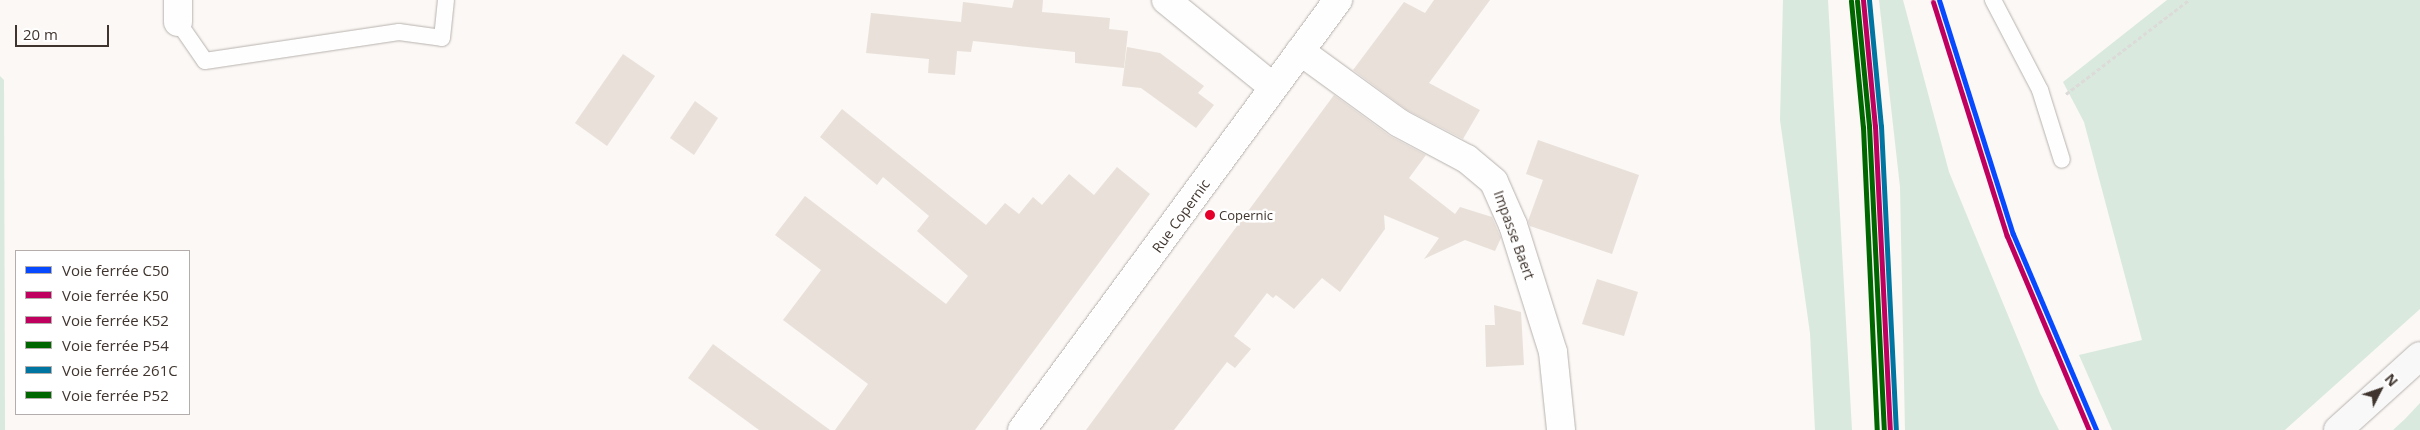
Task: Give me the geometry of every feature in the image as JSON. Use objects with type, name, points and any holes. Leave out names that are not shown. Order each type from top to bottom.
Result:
[{"type":"main road","points":[[2338,430],[2420,356]]},
{"type":"street","points":[[1166,0],[1273,87]]},
{"type":"street","name":"Rue Copernic","points":[[1022,430],[1338,0]]},
{"type":"street","name":"Impasse Baert","points":[[1300,51],[1399,123],[1467,159],[1494,182],[1513,225],[1553,352],[1561,430]]},
{"type":"lane","points":[[178,11],[205,61],[399,32],[442,38],[446,0]]},
{"type":"lane","points":[[1993,0],[2048,108],[2062,160]]},
{"type":"path","points":[[2048,108],[2189,0]]},
{"type":"green space","points":[[1783,0],[1828,0],[1852,430],[1815,430],[1810,333],[1780,120]]},
{"type":"green space","points":[[1879,0],[1903,0],[1949,172],[2040,393],[2059,430],[1905,430],[1900,187]]},
{"type":"green space","points":[[2167,0],[2420,0],[2420,309],[2285,430],[2112,430],[2079,355],[2142,340],[2084,122],[2063,82]]},
{"type":"green space","points":[[0,76],[4,80],[5,430],[0,430]]},
{"type":"green space","points":[[2420,403],[2420,430],[2393,430],[2405,419]]},
{"type":"building","points":[[1014,0],[1043,0],[1042,12],[1110,18],[1109,29],[1128,31],[1124,68],[1075,63],[1075,52],[973,41],[971,52],[957,51],[955,75],[928,73],[929,59],[866,53],[871,13],[961,22],[963,2],[1012,8]]},
{"type":"building","points":[[1434,0],[1490,0],[1429,83],[1480,110],[1463,139],[1407,110],[1353,70],[1404,2],[1425,13]]},
{"type":"building","points":[[1127,47],[1160,53],[1204,86],[1198,93],[1214,105],[1196,128],[1141,88],[1122,86]]},
{"type":"building","points":[[623,54],[655,76],[607,146],[575,123]]},
{"type":"building","points":[[1334,95],[1390,136],[1426,155],[1409,178],[1455,214],[1460,207],[1492,217],[1501,238],[1495,251],[1465,240],[1424,259],[1439,238],[1384,215],[1385,229],[1340,292],[1322,278],[1294,309],[1276,295],[1273,298],[1267,293],[1234,336],[1251,349],[1235,368],[1227,362],[1174,430],[1086,430]]},
{"type":"building","points":[[695,101],[718,118],[694,155],[670,138]]},
{"type":"building","points":[[842,109],[986,225],[1005,203],[1019,214],[1033,197],[1042,205],[1069,174],[1094,195],[1117,167],[1150,194],[975,430],[835,430],[868,384],[783,320],[821,270],[775,235],[805,196],[946,304],[968,276],[917,231],[929,216],[883,177],[877,185],[820,137]]},
{"type":"building","points":[[1538,140],[1639,175],[1612,254],[1530,226],[1528,221],[1543,180],[1526,174]]},
{"type":"building","points":[[1597,279],[1638,292],[1624,336],[1582,324]]},
{"type":"building","points":[[1494,305],[1521,312],[1524,365],[1486,367],[1485,325],[1495,325]]},
{"type":"building","points":[[713,344],[830,430],[759,430],[688,378]]},
{"type":"rail line","name":"K52","points":[[1863,0],[1875,126],[1890,430]]},
{"type":"rail line","name":"261C","points":[[1869,0],[1881,126],[1896,430]]},
{"type":"rail line","name":"C50","points":[[1939,0],[2013,234],[2096,430]]},
{"type":"rail line","name":"P52","points":[[1851,1],[1863,127],[1877,430]]},
{"type":"rail line","name":"P54","points":[[1857,1],[1869,126],[1884,430]]},
{"type":"rail line","name":"K50","points":[[1933,2],[2007,236],[2089,430]]},
{"type":"place","name":"Copernic","points":[[1210,215]]}]
